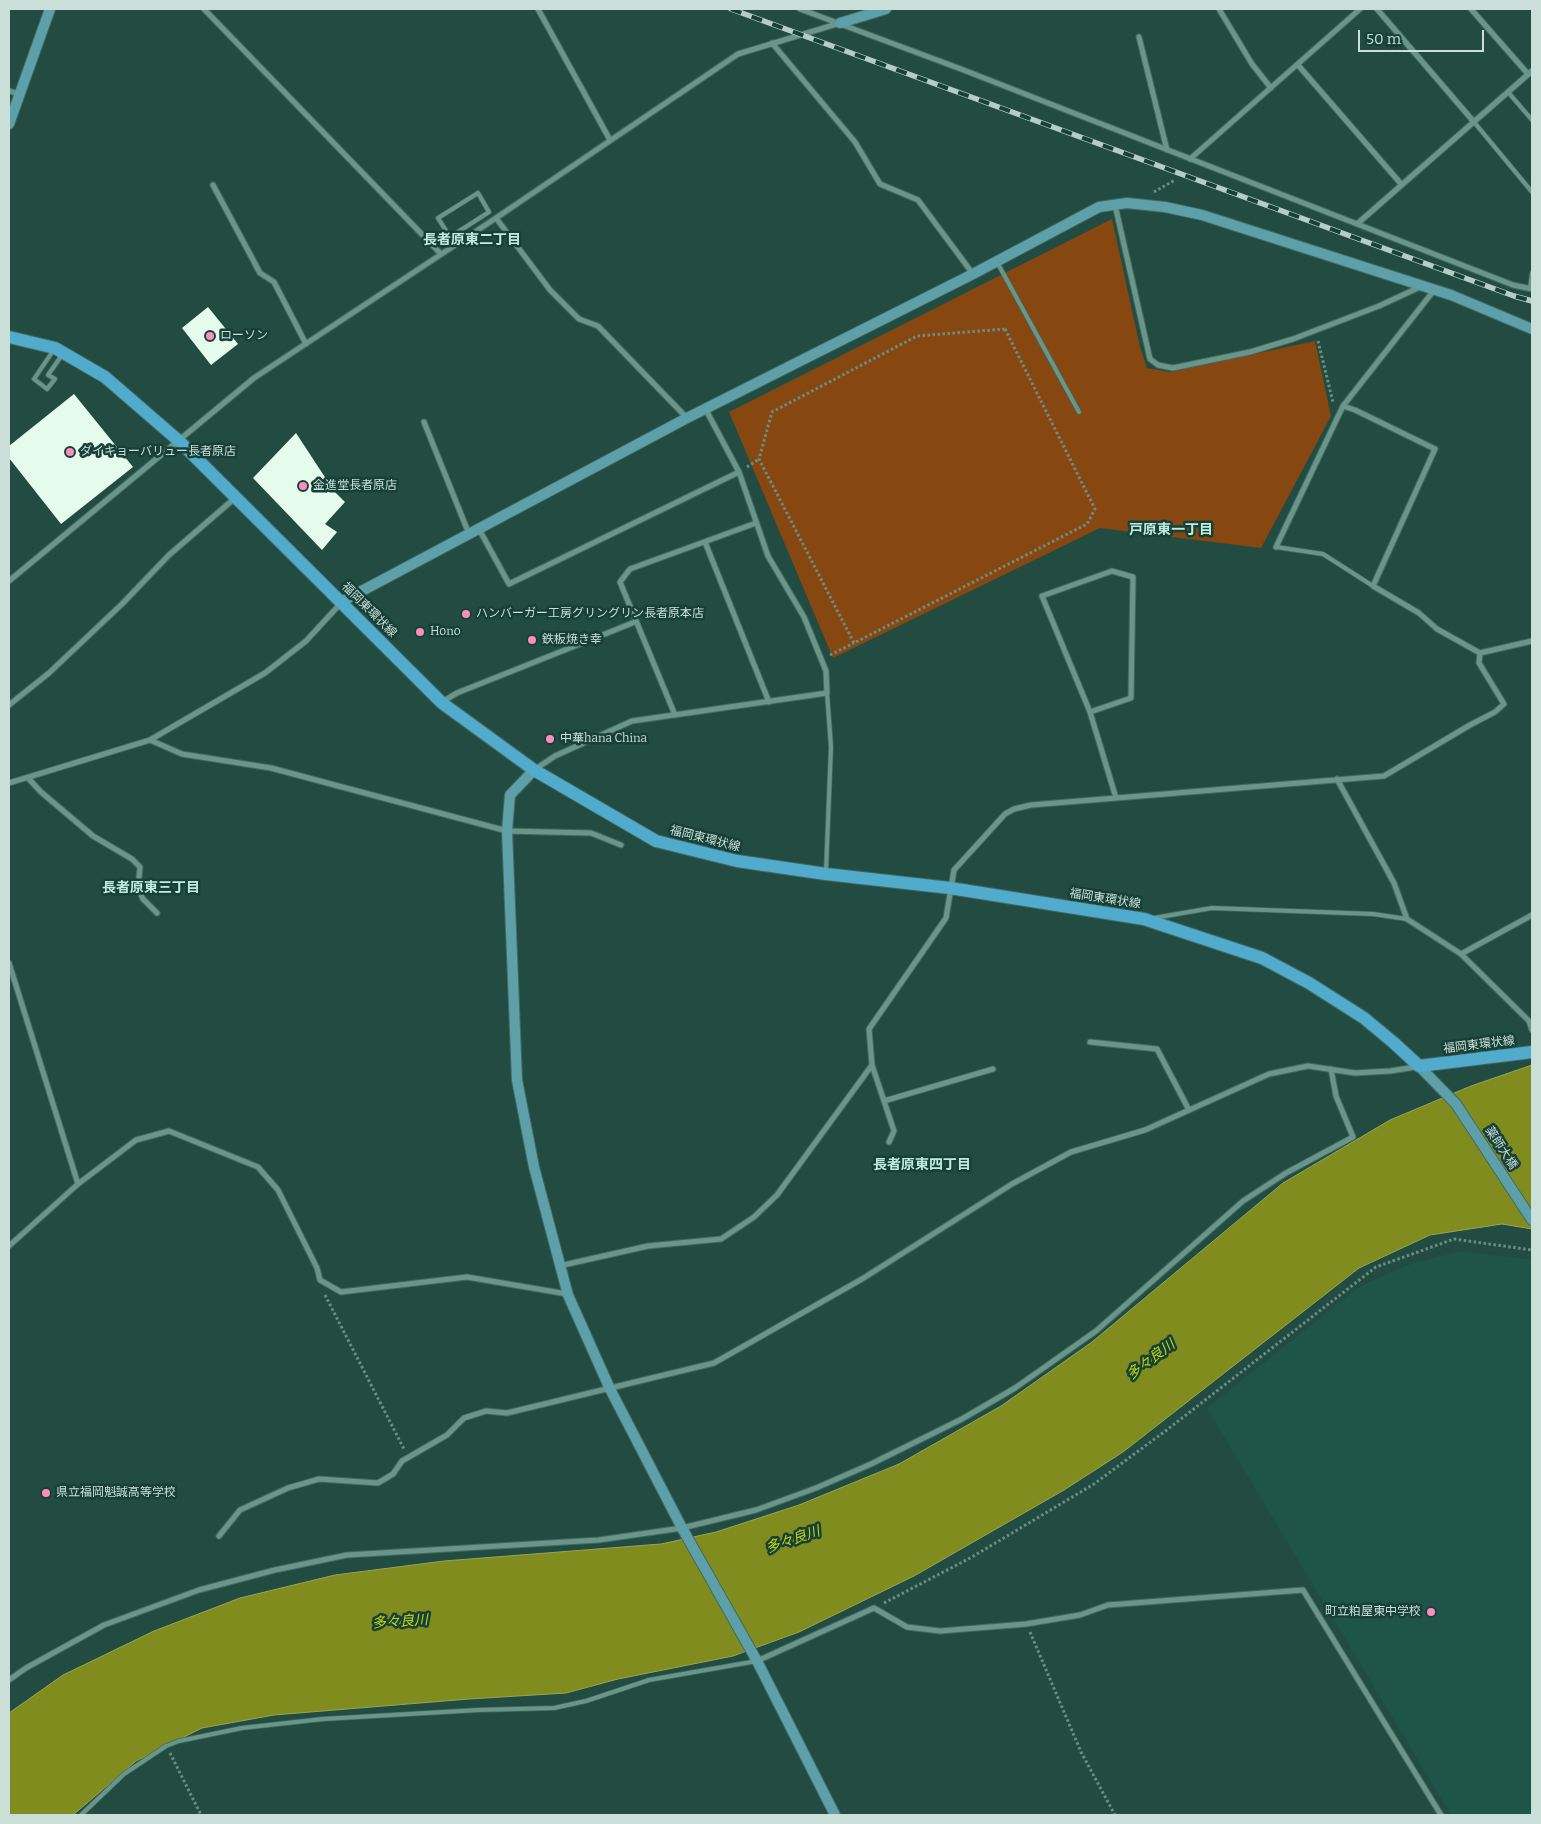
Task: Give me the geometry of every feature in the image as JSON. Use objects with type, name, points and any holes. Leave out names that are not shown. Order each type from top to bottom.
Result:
[{"type":"main road","name":"福岡東環状線","points":[[9,337],[59,350],[105,377],[179,441],[442,703],[534,770],[656,841],[737,861],[826,874],[950,888],[1144,919],[1262,958],[1310,983],[1364,1018],[1419,1066],[1532,1052]]},
{"type":"street","points":[[9,124],[50,9]]},
{"type":"street","points":[[204,9],[441,254]]},
{"type":"street","points":[[538,9],[610,140]]},
{"type":"street","points":[[800,9],[961,69],[1513,285],[1531,289]]},
{"type":"street","points":[[9,581],[254,378],[496,218],[738,54],[886,9]]},
{"type":"street","points":[[1219,9],[1252,64],[1271,88]]},
{"type":"street","points":[[1190,159],[1360,9]]},
{"type":"street","points":[[1377,9],[1474,122]]},
{"type":"street","points":[[1357,224],[1530,72],[1472,9]]},
{"type":"street","points":[[1139,37],[1166,150]]},
{"type":"street","points":[[772,43],[855,142],[880,184],[918,200],[973,274]]},
{"type":"street","points":[[1298,65],[1402,185]]},
{"type":"street","points":[[9,91],[20,94]]},
{"type":"street","points":[[213,185],[260,273],[274,282],[306,344]]},
{"type":"street","points":[[9,783],[150,740],[265,673],[306,641],[341,602],[687,418],[997,262],[1099,207],[1128,203],[1166,207],[1202,215],[1435,290],[1532,329]]},
{"type":"street","points":[[1115,205],[1150,359],[1158,365],[1173,368],[1250,352],[1379,306],[1423,286]]},
{"type":"street","points":[[496,218],[550,290],[579,319],[598,326],[687,418]]},
{"type":"street","points":[[1276,547],[1343,406],[1435,290]]},
{"type":"street","points":[[1343,406],[1436,449],[1373,586],[1419,613],[1437,629],[1480,653],[1532,641]]},
{"type":"street","points":[[706,410],[739,472],[768,556],[804,617],[826,671],[827,693],[632,721],[555,756],[534,770],[510,795],[507,831],[517,1080],[534,1167],[568,1294],[610,1389],[682,1528],[757,1661],[835,1815]]},
{"type":"street","points":[[424,422],[469,534]]},
{"type":"street","points":[[479,529],[509,584],[739,472]]},
{"type":"street","points":[[9,705],[49,673],[122,604],[169,555],[236,497]]},
{"type":"street","points":[[675,715],[620,582],[630,569],[756,523]]},
{"type":"street","points":[[704,542],[769,702]]},
{"type":"street","points":[[1090,712],[1132,698],[1133,577],[1112,571],[1042,596],[1090,712],[1116,798]]},
{"type":"street","points":[[442,703],[457,693],[635,622]]},
{"type":"street","points":[[889,1142],[894,1131],[872,1065],[869,1029],[946,918],[954,870],[1005,814],[1014,809],[1031,805],[1384,776],[1495,712],[1504,704],[1479,663],[1480,653]]},
{"type":"street","points":[[150,740],[182,754],[271,768],[507,831],[590,833],[621,844]]},
{"type":"street","points":[[28,778],[41,792],[93,836],[140,867],[138,889],[143,899],[157,913]]},
{"type":"street","points":[[1337,779],[1394,883],[1407,919],[1461,954],[1531,1021],[1532,1030]]},
{"type":"street","points":[[1461,954],[1532,915]]},
{"type":"street","points":[[9,963],[78,1184]]},
{"type":"street","points":[[1090,1042],[1157,1049],[1189,1110]]},
{"type":"street","points":[[560,1266],[648,1246],[721,1239],[754,1217],[777,1195],[872,1065]]},
{"type":"street","points":[[219,1536],[240,1510],[288,1488],[319,1479],[378,1483],[393,1474],[402,1461],[447,1435],[464,1418],[486,1411],[507,1413],[714,1363],[862,1279],[1012,1184],[1071,1152],[1145,1130],[1269,1074],[1308,1066],[1355,1073],[1390,1071],[1419,1066]]},
{"type":"street","name":"薬師大橋","points":[[1419,1066],[1444,1091],[1474,1129],[1532,1220]]},
{"type":"street","points":[[884,1101],[993,1069]]},
{"type":"street","points":[[9,1680],[26,1668],[104,1625],[199,1590],[275,1570],[347,1555],[599,1540],[682,1528],[756,1510],[816,1488],[871,1464],[962,1419],[1015,1388],[1096,1331],[1243,1201],[1286,1173],[1353,1137],[1336,1096],[1331,1070]]},
{"type":"street","points":[[9,1246],[78,1184],[136,1140],[169,1131],[258,1167],[278,1190],[317,1268],[320,1280],[341,1292],[467,1277],[568,1294]]},
{"type":"street","points":[[757,1661],[874,1608],[907,1627],[940,1631],[1026,1624],[1080,1615],[1108,1605],[1303,1590],[1441,1815]]},
{"type":"lane","points":[[1508,92],[1532,120]]},
{"type":"lane","points":[[1474,122],[1532,192]]},
{"type":"lane","points":[[478,193],[489,212],[467,226],[450,237],[438,218],[478,193]]},
{"type":"lane","points":[[467,226],[473,233]]},
{"type":"lane","points":[[997,262],[1078,412]]},
{"type":"lane","points":[[1531,289],[1532,273]]},
{"type":"lane","points":[[59,350],[48,374],[55,379],[47,389],[34,379],[59,350]]},
{"type":"lane","points":[[1276,547],[1323,554],[1373,586]]},
{"type":"lane","points":[[826,874],[831,747],[827,693]]},
{"type":"lane","points":[[1144,919],[1212,908],[1373,914],[1407,919]]},
{"type":"lane","points":[[81,1815],[124,1774],[166,1746],[179,1741],[242,1728],[323,1719],[478,1710],[554,1708],[586,1701],[649,1680],[757,1661]]},
{"type":"path","points":[[1145,205],[1154,192],[1175,180]]},
{"type":"path","points":[[821,660],[1087,524],[1095,509],[1006,329],[917,336],[772,412],[759,459],[854,643]]},
{"type":"path","points":[[1316,330],[1332,402],[1343,406]]},
{"type":"path","points":[[874,1608],[972,1556],[1094,1484],[1168,1429],[1376,1267],[1454,1239],[1532,1250]]},
{"type":"path","points":[[320,1280],[328,1302],[408,1458]]},
{"type":"path","points":[[1026,1624],[1081,1752],[1115,1815]]},
{"type":"path","points":[[166,1746],[201,1815]]},
{"type":"shaded area","points":[[1112,219],[1140,347],[1147,368],[1170,372],[1315,341],[1331,416],[1261,548],[1100,528],[833,658],[729,412]]},
{"type":"shaded area","name":"町立粕屋東中学校","points":[[1462,1251],[1532,1260],[1532,1815],[1451,1815],[1207,1408],[1362,1285],[1411,1264]]},
{"type":"water","name":"多々良川","points":[[1532,1065],[1532,1229],[1502,1224],[1430,1235],[1359,1268],[1123,1452],[1064,1490],[914,1576],[799,1632],[733,1656],[618,1679],[566,1693],[274,1715],[202,1728],[136,1761],[73,1815],[9,1815],[9,1713],[63,1675],[154,1631],[240,1598],[335,1575],[444,1561],[661,1544],[716,1532],[799,1505],[899,1464],[1001,1406],[1092,1342],[1283,1183],[1390,1120],[1471,1086]]},
{"type":"building","name":"ローソン","points":[[208,307],[238,344],[211,365],[182,328]]},
{"type":"building","points":[[74,394],[133,467],[61,524],[9,458],[9,446]]},
{"type":"building","points":[[296,433],[334,491],[345,502],[325,524],[337,532],[322,550],[253,478]]},
{"type":"railway","points":[[731,9],[1532,301]]},
{"type":"place","name":"ローソン","points":[[210,336]]},
{"type":"place","name":"ダイキョーバリュー長者原店","points":[[70,452]]},
{"type":"place","name":"金進堂長者原店","points":[[303,486]]},
{"type":"place","name":"ハンバーガー工房グリングリン長者原本店","points":[[466,614]]},
{"type":"place","name":"Hono","points":[[420,632]]},
{"type":"place","name":"鉄板焼き幸","points":[[532,640]]},
{"type":"place","name":"中華hana China","points":[[550,739]]},
{"type":"place","name":"県立福岡魁誠高等学校","points":[[46,1493]]},
{"type":"place","name":"町立粕屋東中学校","points":[[1431,1612]]},
{"type":"district","name":"長者原東二丁目","points":[[472,240]]},
{"type":"district","name":"戸原東一丁目","points":[[1171,530]]},
{"type":"district","name":"長者原東三丁目","points":[[151,888]]},
{"type":"district","name":"長者原東四丁目","points":[[922,1165]]}]
